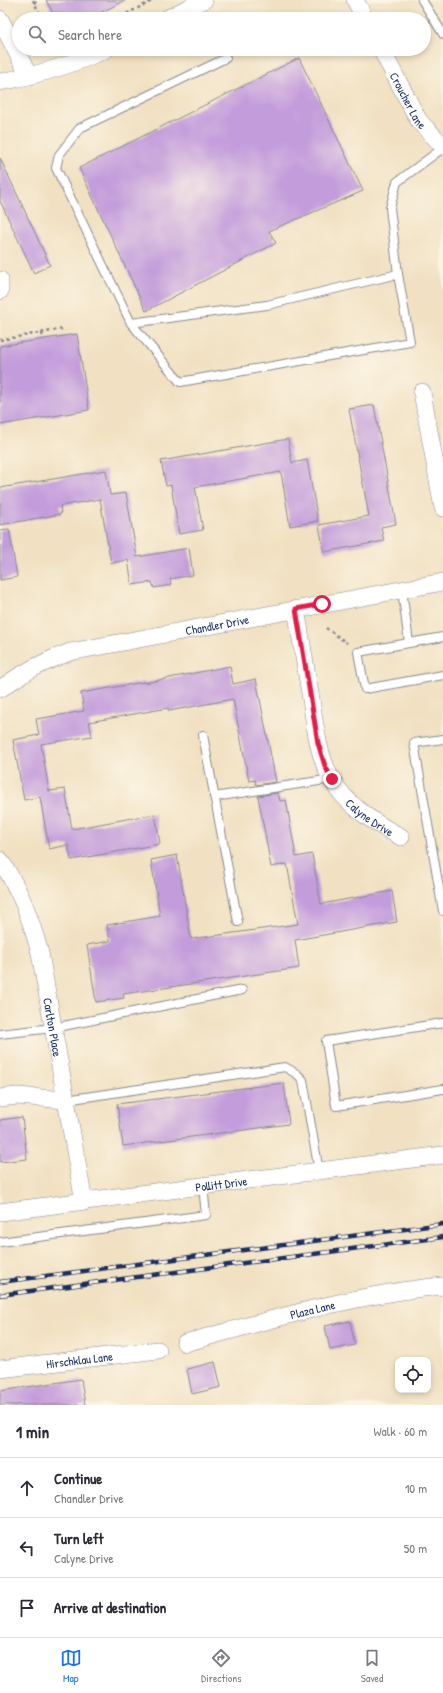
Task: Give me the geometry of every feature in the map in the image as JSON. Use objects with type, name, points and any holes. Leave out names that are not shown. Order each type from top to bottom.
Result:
[{"type":"street","points":[[180,12],[204,0]]},
{"type":"street","points":[[355,0],[361,12]]},
{"type":"street","points":[[0,19],[12,43]]},
{"type":"street","points":[[19,56],[29,76]]},
{"type":"street","points":[[0,82],[60,69],[92,56]]},
{"type":"street","name":"Croucher Lane","points":[[385,56],[419,121],[443,147]]},
{"type":"street","points":[[0,280],[0,291]]},
{"type":"street","points":[[422,392],[443,508]]},
{"type":"street","name":"Chandler Drive","points":[[0,690],[20,675],[44,662],[70,652],[443,582]]},
{"type":"street","name":"Calyne Drive","points":[[296,609],[318,743],[325,766],[337,788],[355,807],[376,824],[401,837]]},
{"type":"street","name":"Carlton Place","points":[[0,860],[23,898],[40,953],[84,1202]]},
{"type":"street","points":[[0,1098],[17,1096],[66,1100]]},
{"type":"street","name":"Pollitt Drive","points":[[0,1212],[443,1155]]},
{"type":"street","name":"Plaza Lane","points":[[185,1343],[338,1303],[420,1288],[443,1286]]},
{"type":"street","name":"Hirschklau Lane","points":[[0,1369],[158,1350]]},
{"type":"lane","points":[[422,0],[429,12]]},
{"type":"lane","points":[[431,15],[443,34]]},
{"type":"lane","points":[[226,58],[80,128],[59,155],[56,168],[131,323],[180,382],[410,342],[398,274],[390,208],[397,182],[443,147]]},
{"type":"lane","points":[[131,323],[267,305],[398,274]]},
{"type":"lane","points":[[402,590],[409,643]]},
{"type":"lane","points":[[443,637],[358,652],[365,689],[443,675]]},
{"type":"lane","points":[[203,735],[238,922]]},
{"type":"lane","points":[[443,739],[414,743],[443,911]]},
{"type":"lane","points":[[214,797],[332,779]]},
{"type":"lane","points":[[0,1034],[53,1028],[242,990]]},
{"type":"lane","points":[[443,1023],[326,1040],[336,1106],[443,1089]]},
{"type":"lane","points":[[66,1100],[285,1067],[298,1074],[303,1080],[319,1171]]},
{"type":"lane","points":[[0,1242],[206,1215],[203,1186]]},
{"type":"path","points":[[38,0],[33,1],[38,12]]},
{"type":"path","points":[[130,12],[154,0]]},
{"type":"path","points":[[0,340],[63,329]]},
{"type":"path","points":[[42,333],[42,339]]},
{"type":"path","points":[[326,628],[358,652]]},
{"type":"building","points":[[46,0],[126,0],[102,12],[52,12]]},
{"type":"building","points":[[299,58],[363,191],[269,231],[276,243],[146,311],[79,168]]},
{"type":"building","points":[[0,158],[50,265],[34,273],[0,201]]},
{"type":"building","points":[[77,334],[89,410],[0,425],[0,346]]},
{"type":"building","points":[[374,405],[396,524],[381,527],[384,541],[324,552],[319,525],[369,516],[349,409]]},
{"type":"building","points":[[288,439],[292,463],[307,460],[318,521],[290,526],[281,472],[195,487],[203,530],[179,534],[171,485],[166,486],[161,461]]},
{"type":"building","points":[[106,470],[110,495],[126,493],[137,557],[189,548],[193,575],[170,579],[171,585],[154,588],[152,582],[132,585],[128,560],[111,563],[100,499],[60,506],[61,514],[0,525],[0,488]]},
{"type":"building","points":[[9,529],[17,577],[0,580],[0,530]]},
{"type":"building","points":[[230,666],[233,684],[256,679],[276,782],[256,785],[255,780],[249,781],[233,699],[169,711],[168,708],[89,722],[92,736],[41,744],[49,791],[65,789],[72,829],[155,814],[160,844],[71,860],[68,845],[49,849],[40,797],[24,800],[13,740],[39,735],[36,719],[84,711],[81,693],[144,683]]},
{"type":"building","points":[[278,793],[280,801],[286,800],[296,857],[312,854],[321,904],[392,891],[397,922],[295,940],[299,968],[123,994],[124,998],[96,1002],[87,945],[110,941],[107,925],[160,916],[151,860],[177,855],[191,939],[298,924],[287,864],[271,867],[258,796]]},
{"type":"building","points":[[284,1083],[289,1124],[123,1146],[117,1104]]},
{"type":"building","points":[[22,1117],[27,1159],[0,1162],[0,1120]]},
{"type":"building","points":[[350,1321],[355,1345],[330,1350],[325,1326]]},
{"type":"building","points":[[215,1362],[221,1387],[192,1394],[187,1369]]},
{"type":"building","points":[[81,1379],[85,1405],[0,1405],[0,1391]]},
{"type":"railway","points":[[0,1282],[443,1224]]},
{"type":"railway","points":[[0,1295],[443,1237]]},
{"type":"route","points":[[322,604],[296,609],[318,743],[325,766],[332,779]]}]
